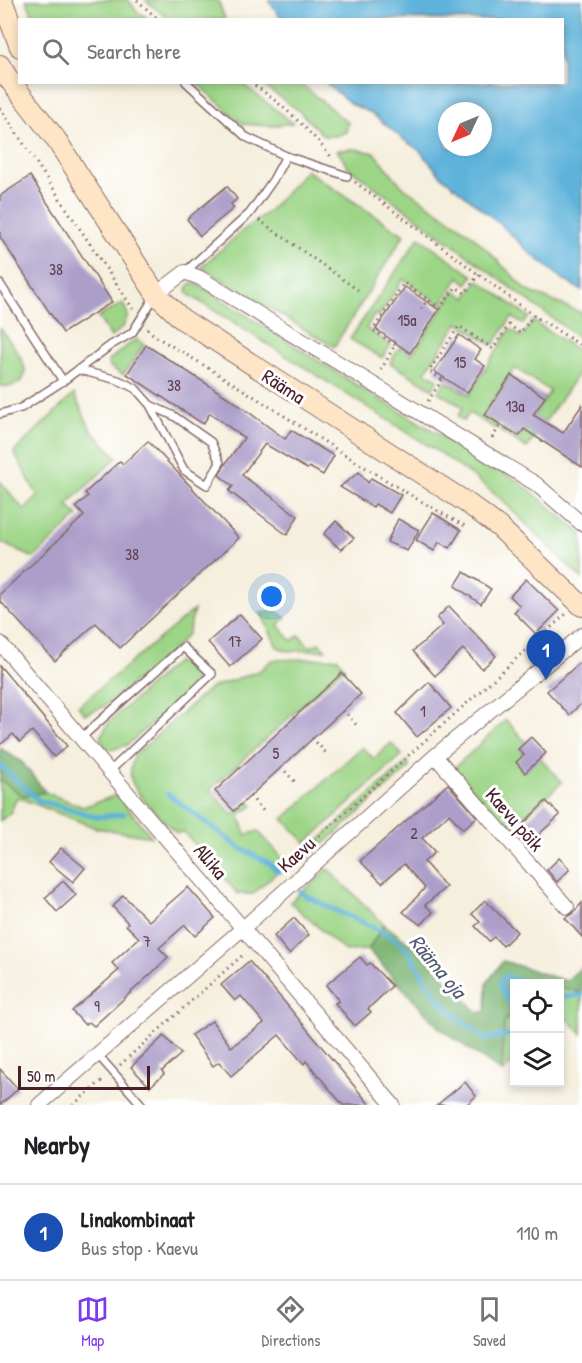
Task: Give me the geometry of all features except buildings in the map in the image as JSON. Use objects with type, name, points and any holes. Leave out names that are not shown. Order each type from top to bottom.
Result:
[{"type":"main road","points":[[2,0],[18,42]]},
{"type":"main road","points":[[0,20],[18,51]]},
{"type":"main road","name":"Rääma","points":[[0,65],[39,116],[156,294],[190,325],[499,526],[575,609]]},
{"type":"main road","name":"Rääma","points":[[32,84],[39,116]]},
{"type":"street","points":[[156,294],[185,272],[200,278],[536,484],[582,524]]},
{"type":"street","name":"Kaevu","points":[[39,1105],[242,929],[435,756],[582,635]]},
{"type":"street","name":"Allika","points":[[0,643],[393,1105]]},
{"type":"street","name":"Kaevu põik","points":[[435,756],[567,907]]},
{"type":"lane","points":[[188,84],[246,137],[286,156],[347,176]]},
{"type":"lane","points":[[185,272],[250,213],[286,156]]},
{"type":"lane","points":[[0,284],[63,381]]},
{"type":"lane","points":[[0,414],[21,408],[79,370],[111,345],[132,333],[156,294]]},
{"type":"lane","points":[[79,370],[118,380],[135,388],[150,405],[184,470],[207,485],[220,463],[211,442],[174,416],[150,405]]},
{"type":"lane","points":[[82,737],[183,647],[212,674],[110,771]]},
{"type":"lane","points":[[98,1054],[142,1105]]},
{"type":"path","points":[[137,0],[157,18]]},
{"type":"path","points":[[253,84],[308,128],[347,176],[534,315],[582,346]]},
{"type":"path","points":[[0,108],[16,132]]},
{"type":"path","points":[[250,213],[358,290]]},
{"type":"path","points":[[372,384],[395,344],[373,330],[404,283],[440,308],[456,287],[465,293],[479,274]]},
{"type":"path","points":[[421,309],[428,299]]},
{"type":"path","points":[[420,413],[443,378],[429,370],[459,326],[493,349],[509,326],[520,333],[534,315]]},
{"type":"path","points":[[469,341],[472,335]]},
{"type":"path","points":[[296,861],[300,853],[575,609]]},
{"type":"path","points":[[343,710],[359,728]]},
{"type":"path","points":[[312,738],[328,755]]},
{"type":"path","points":[[281,767],[297,784]]},
{"type":"path","points":[[250,796],[265,813]]},
{"type":"path","points":[[73,1105],[255,944]]},
{"type":"green space","points":[[26,0],[129,0],[136,11],[147,18],[35,18]]},
{"type":"green space","points":[[145,0],[218,0],[225,18],[168,18]]},
{"type":"green space","points":[[197,84],[242,84],[293,123],[270,126],[243,124]]},
{"type":"green space","points":[[261,84],[301,84],[348,123],[346,132],[336,136],[324,136],[299,111]]},
{"type":"green space","points":[[355,149],[375,153],[401,185],[472,235],[528,291],[582,313],[582,338],[348,167],[337,150]]},
{"type":"green space","points":[[306,170],[404,235],[334,347],[201,267],[270,210]]},
{"type":"green space","points":[[419,237],[473,276],[467,284],[459,277],[441,305],[403,279],[379,316],[375,314],[366,328],[391,345],[382,358],[350,339]]},
{"type":"green space","points":[[478,280],[529,317],[523,324],[512,317],[493,345],[458,323],[425,372],[438,379],[433,389],[390,363],[400,346],[412,354],[455,290],[466,298]]},
{"type":"green space","points":[[191,283],[197,284],[366,391],[520,482],[582,534],[582,579],[502,500],[475,478],[437,451],[188,294],[187,289]]},
{"type":"green space","points":[[123,303],[128,315],[123,327],[111,337],[98,317]]},
{"type":"green space","points":[[533,321],[582,353],[582,362],[577,369],[580,371],[527,448],[500,431],[502,428],[520,438],[550,391],[515,368],[483,415],[498,425],[496,429],[469,413],[464,421],[458,417],[463,407],[438,392],[445,381],[469,395],[510,329],[522,337]]},
{"type":"green space","points":[[0,328],[20,356],[25,372],[18,383],[7,387],[0,386]]},
{"type":"green space","points":[[136,339],[144,345],[123,375],[110,367],[108,361]]},
{"type":"green space","points":[[74,394],[91,430],[117,457],[67,505],[78,516],[34,558],[0,542],[0,481],[24,510],[38,497],[14,452]]},
{"type":"green space","points":[[273,609],[286,618],[278,625],[292,641],[299,635],[310,647],[319,643],[326,650],[287,651],[277,647],[261,613]]},
{"type":"green space","points":[[194,610],[188,634],[169,654],[103,707],[85,714],[78,706]]},
{"type":"green space","points":[[338,658],[345,669],[340,671],[210,790],[233,815],[249,801],[253,806],[239,814],[246,835],[258,831],[287,863],[253,894],[238,894],[184,832],[176,833],[139,793],[130,776],[134,756],[210,688],[259,671],[272,660]]},
{"type":"green space","points":[[176,662],[188,663],[196,674],[194,684],[127,745],[111,750],[105,748],[100,737],[109,722]]},
{"type":"green space","points":[[506,720],[562,782],[509,831],[454,768]]},
{"type":"green space","points":[[391,743],[402,755],[306,843],[283,819],[362,747],[374,759]]},
{"type":"green space","points":[[0,748],[22,762],[45,792],[23,796],[0,780]]},
{"type":"green space","points":[[408,761],[409,768],[305,861],[301,856]]},
{"type":"green space","points":[[0,780],[23,796],[45,792],[83,807],[117,795],[152,837],[96,828],[17,797],[11,812],[0,821]]},
{"type":"green space","points":[[328,869],[384,924],[368,950],[345,951],[290,902]]},
{"type":"green space","points":[[384,924],[424,955],[478,1013],[486,1011],[487,983],[503,961],[560,979],[510,979],[510,1015],[504,1022],[502,1072],[439,1028],[368,950]]},
{"type":"green space","points":[[582,967],[582,993],[564,988],[564,980]]},
{"type":"green space","points":[[564,988],[582,993],[582,1034],[567,1018],[564,1021]]},
{"type":"green space","points":[[510,1015],[510,1065],[502,1072],[504,1022]]},
{"type":"water","points":[[268,0],[582,0],[582,291],[530,253],[500,224],[440,175],[420,151],[371,113],[351,104],[327,84],[564,84],[564,18],[281,18]]},
{"type":"waterway","name":"Rääma oja","points":[[0,765],[38,800],[96,817],[124,814]]},
{"type":"waterway","name":"Rääma oja","points":[[168,794],[240,848],[269,863],[279,872]]},
{"type":"waterway","name":"Rääma oja","points":[[300,892],[373,927],[403,945],[442,1002],[486,1039],[510,1035]]},
{"type":"waterway","name":"Rääma oja","points":[[510,1003],[501,988],[502,979],[507,976],[515,979]]},
{"type":"waterway","name":"Rääma oja","points":[[564,997],[582,995]]},
{"type":"place","name":"Linakombinaat","points":[[546,680]]}]
